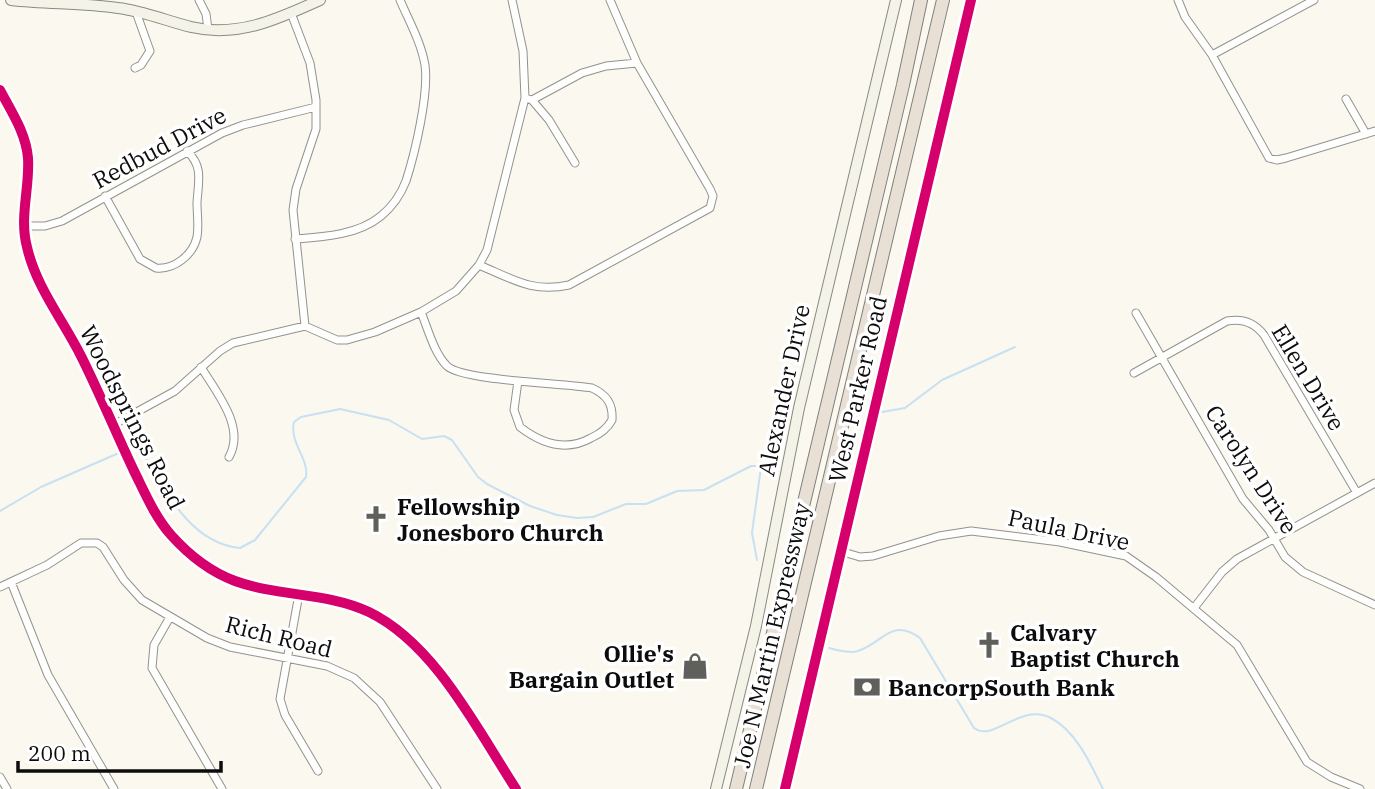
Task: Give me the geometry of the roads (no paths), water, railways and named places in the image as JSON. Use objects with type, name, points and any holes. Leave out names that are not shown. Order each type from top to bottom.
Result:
[{"type":"highway","name":"Joe N Martin Expressway","points":[[736,789],[900,99],[921,0]]},
{"type":"highway","name":"Joe N Martin Expressway","points":[[756,789],[943,0]]},
{"type":"street","points":[[11,0],[120,4],[136,12],[224,31],[249,28],[320,0]]},
{"type":"street","points":[[198,0],[206,14],[208,29]]},
{"type":"street","points":[[295,239],[341,234],[369,224],[382,216],[395,201],[406,181],[425,99],[426,78],[422,53],[400,0]]},
{"type":"street","points":[[113,425],[175,391],[233,343],[305,326],[337,340],[347,340],[375,332],[421,312],[456,291],[479,265],[487,250],[529,99],[523,51],[512,0]]},
{"type":"street","points":[[479,265],[525,286],[554,288],[569,285],[704,213],[712,201],[710,189],[637,63],[610,0]]},
{"type":"street","name":"Alexander Drive","points":[[716,789],[756,626],[799,408],[896,0]]},
{"type":"street","name":"West Parker Road","points":[[785,789],[971,0]]},
{"type":"street","points":[[1178,0],[1185,17],[1212,55],[1269,158],[1278,160],[1375,131]]},
{"type":"street","points":[[1212,55],[1314,0]]},
{"type":"street","points":[[135,68],[141,65],[150,51],[136,12]]},
{"type":"street","points":[[291,13],[310,63],[316,107],[316,129],[294,198],[295,239],[305,326]]},
{"type":"street","points":[[529,99],[582,73],[606,66],[637,63]]},
{"type":"street","name":"Woodsprings Road","points":[[0,90],[20,128],[28,155],[24,226],[30,260],[81,356],[149,503],[168,532],[212,570],[247,585],[341,601],[370,612],[394,627],[426,657],[460,702],[516,789]]},
{"type":"street","points":[[529,99],[549,120],[575,163]]},
{"type":"street","points":[[1346,99],[1366,134]]},
{"type":"street","name":"Redbud Drive","points":[[24,226],[54,224],[187,151],[243,125],[316,107]]},
{"type":"street","points":[[105,196],[145,264],[161,269],[176,264],[188,254],[197,235],[200,174],[195,159],[187,151]]},
{"type":"street","points":[[421,312],[439,353],[447,366],[455,372],[592,388],[608,400],[612,420],[600,434],[578,445],[556,446],[520,427],[514,410],[518,381]]},
{"type":"street","name":"Carolyn Drive","points":[[1136,313],[1243,499],[1274,538],[1285,557],[1295,567],[1375,605]]},
{"type":"street","name":"Ellen Drive","points":[[1134,373],[1227,321],[1244,320],[1256,326],[1264,335],[1357,493]]},
{"type":"street","points":[[201,367],[233,424],[235,438],[229,457]]},
{"type":"street","points":[[1194,608],[1232,562],[1375,483]]},
{"type":"street","name":"Paula Drive","points":[[840,551],[860,557],[873,556],[939,536],[971,531],[1060,542],[1126,556],[1222,630],[1243,653],[1307,762],[1331,777],[1360,789]]},
{"type":"street","name":"Rich Road","points":[[11,582],[47,565],[82,543],[92,542],[103,547],[137,595],[207,638],[230,647],[333,668],[365,687],[380,702],[437,789]]},
{"type":"street","points":[[0,587],[11,582],[48,676],[114,789]]},
{"type":"street","points":[[299,594],[281,692],[282,708],[318,771]]},
{"type":"street","points":[[170,617],[154,645],[152,668],[222,789]]},
{"type":"street","points":[[0,777],[7,789]]},
{"type":"waterway","points":[[882,412],[905,408],[942,380],[1015,347]]},
{"type":"waterway","points":[[129,449],[140,448],[168,495],[192,524],[206,536],[222,544],[240,548],[255,540],[306,477],[305,463],[294,437],[294,422],[301,417],[340,409],[389,420],[422,439],[444,436],[452,440],[478,477],[487,484],[530,506],[577,518],[593,517],[626,504],[646,504],[677,491],[704,490],[751,466],[770,466]]},
{"type":"waterway","points":[[0,511],[41,487],[121,452]]},
{"type":"waterway","points":[[757,560],[752,533],[761,467]]},
{"type":"waterway","points":[[829,648],[855,652],[894,631],[910,632],[920,638],[974,728],[990,731],[1029,715],[1040,714],[1051,718],[1076,740],[1103,789]]},
{"type":"place","name":"Fellowship Jonesboro Church","points":[[376,519]]},
{"type":"place","name":"Calvary Baptist Church","points":[[989,645]]},
{"type":"place","name":"Ollie's Bargain Outlet","points":[[695,666]]},
{"type":"place","name":"BancorpSouth Bank","points":[[867,687]]}]
